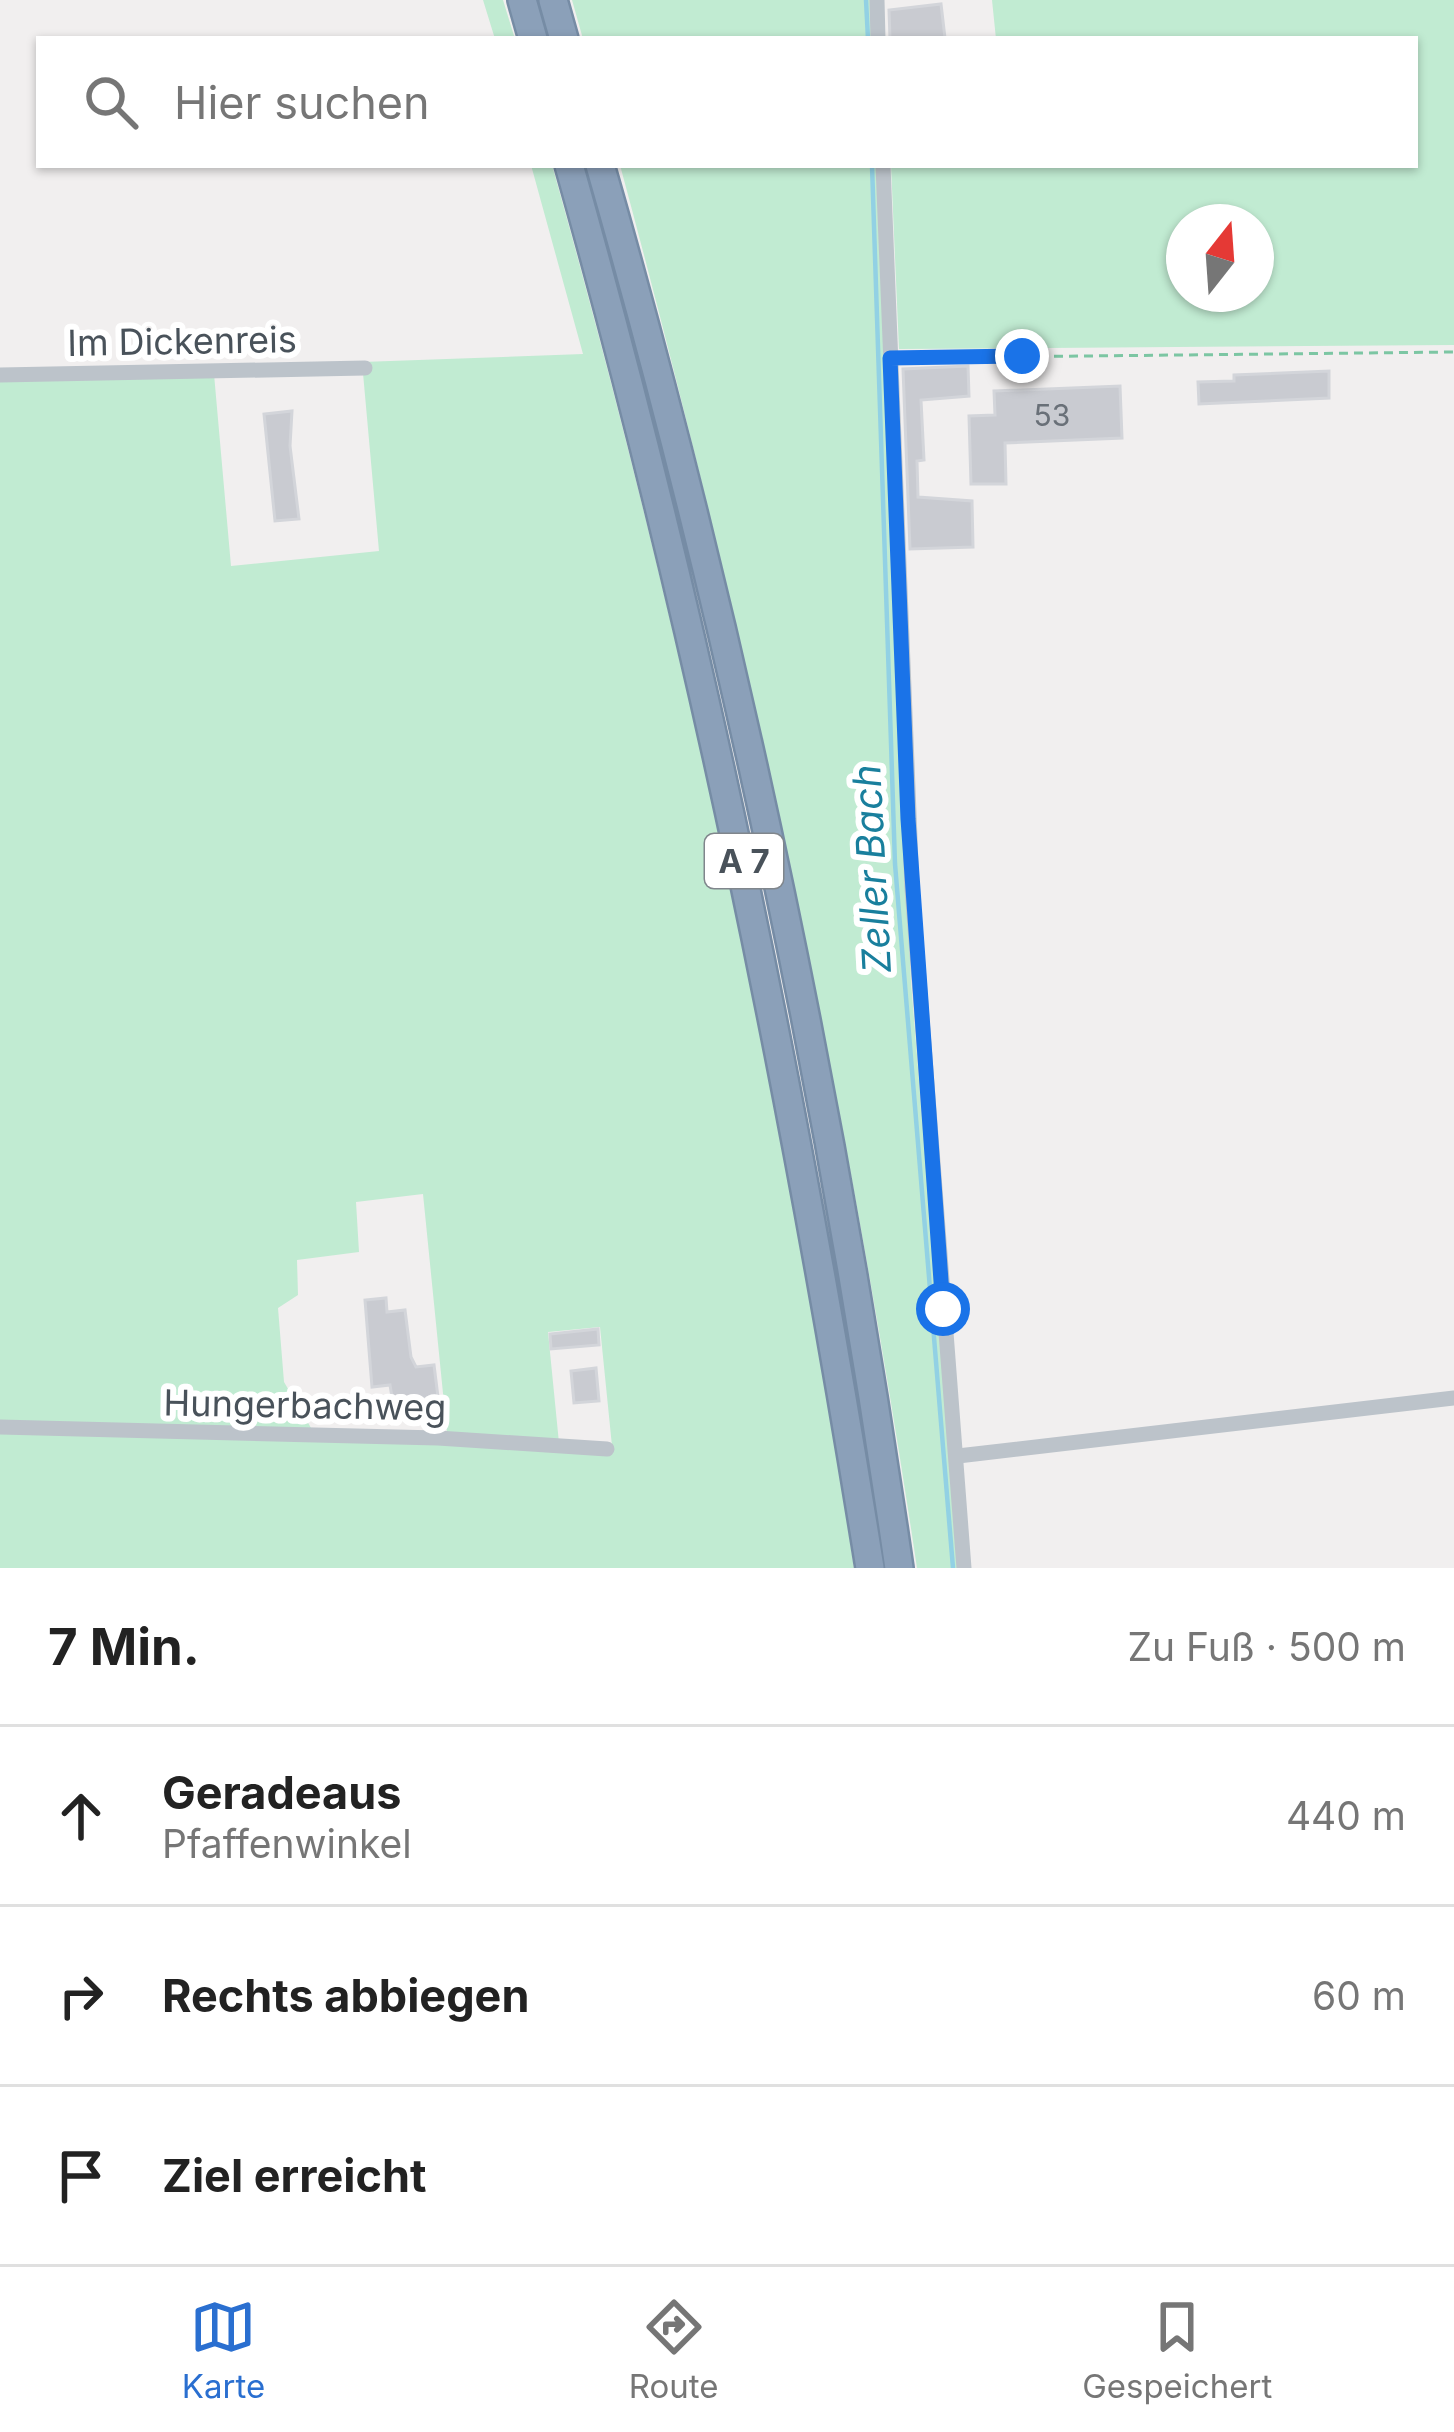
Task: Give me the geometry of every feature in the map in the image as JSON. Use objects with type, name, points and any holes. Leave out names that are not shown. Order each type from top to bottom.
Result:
[{"type":"highway","points":[[522,0],[532,36]]},
{"type":"highway","points":[[553,0],[563,36]]},
{"type":"highway","name":"A 7","points":[[570,168],[651,468],[749,887],[813,1211],[870,1568]]},
{"type":"highway","name":"A 7","points":[[601,168],[677,450],[753,769],[819,1092],[898,1568]]},
{"type":"street","points":[[877,0],[878,36]]},
{"type":"street","points":[[883,168],[919,1012],[964,1568]]},
{"type":"street","name":"Im Dickenreis","points":[[0,375],[365,368]]},
{"type":"street","points":[[958,1456],[1454,1398]]},
{"type":"street","name":"Hungerbachweg","points":[[0,1426],[438,1438],[608,1449]]},
{"type":"path","points":[[890,358],[1454,352]]},
{"type":"green space","points":[[483,0],[503,0],[514,36],[494,36]]},
{"type":"green space","points":[[572,0],[871,0],[872,36],[582,36]]},
{"type":"green space","points":[[992,0],[1454,0],[1454,345],[899,349],[891,168],[1418,168],[1418,36],[996,36]]},
{"type":"green space","points":[[532,168],[553,168],[686,687],[762,1038],[854,1568],[0,1568],[0,1430],[612,1446],[600,1327],[548,1332],[559,1443],[447,1433],[423,1194],[356,1202],[359,1252],[297,1260],[298,1295],[278,1308],[284,1382],[314,1433],[0,1422],[0,379],[214,374],[231,566],[379,551],[362,362],[583,354]]},
{"type":"green space","points":[[621,168],[878,168],[911,982],[959,1568],[917,1568],[825,1038],[750,687]]},
{"type":"building","points":[[941,4],[945,36],[890,36],[889,10]]},
{"type":"building","points":[[968,366],[969,396],[921,400],[924,460],[917,461],[918,497],[972,501],[973,547],[910,549],[903,369]]},
{"type":"building","points":[[1329,371],[1329,398],[1199,404],[1198,382],[1234,381],[1234,375]]},
{"type":"building","points":[[1120,386],[1122,438],[1005,443],[1006,484],[971,484],[969,416],[995,415],[994,391]]},
{"type":"building","points":[[292,411],[290,446],[299,519],[275,521],[264,414]]},
{"type":"building","points":[[386,1298],[387,1312],[405,1310],[416,1367],[434,1365],[438,1397],[393,1403],[390,1385],[372,1387],[365,1300]]},
{"type":"building","points":[[598,1329],[599,1345],[551,1349],[550,1334]]},
{"type":"building","points":[[596,1368],[599,1401],[574,1403],[571,1371]]},
{"type":"waterway","name":"Zeller Bach","points":[[866,0],[868,36]]},
{"type":"waterway","name":"Zeller Bach","points":[[872,168],[895,864],[953,1568]]},
{"type":"route","points":[[943,1309],[908,819],[890,358],[1022,356]]}]
